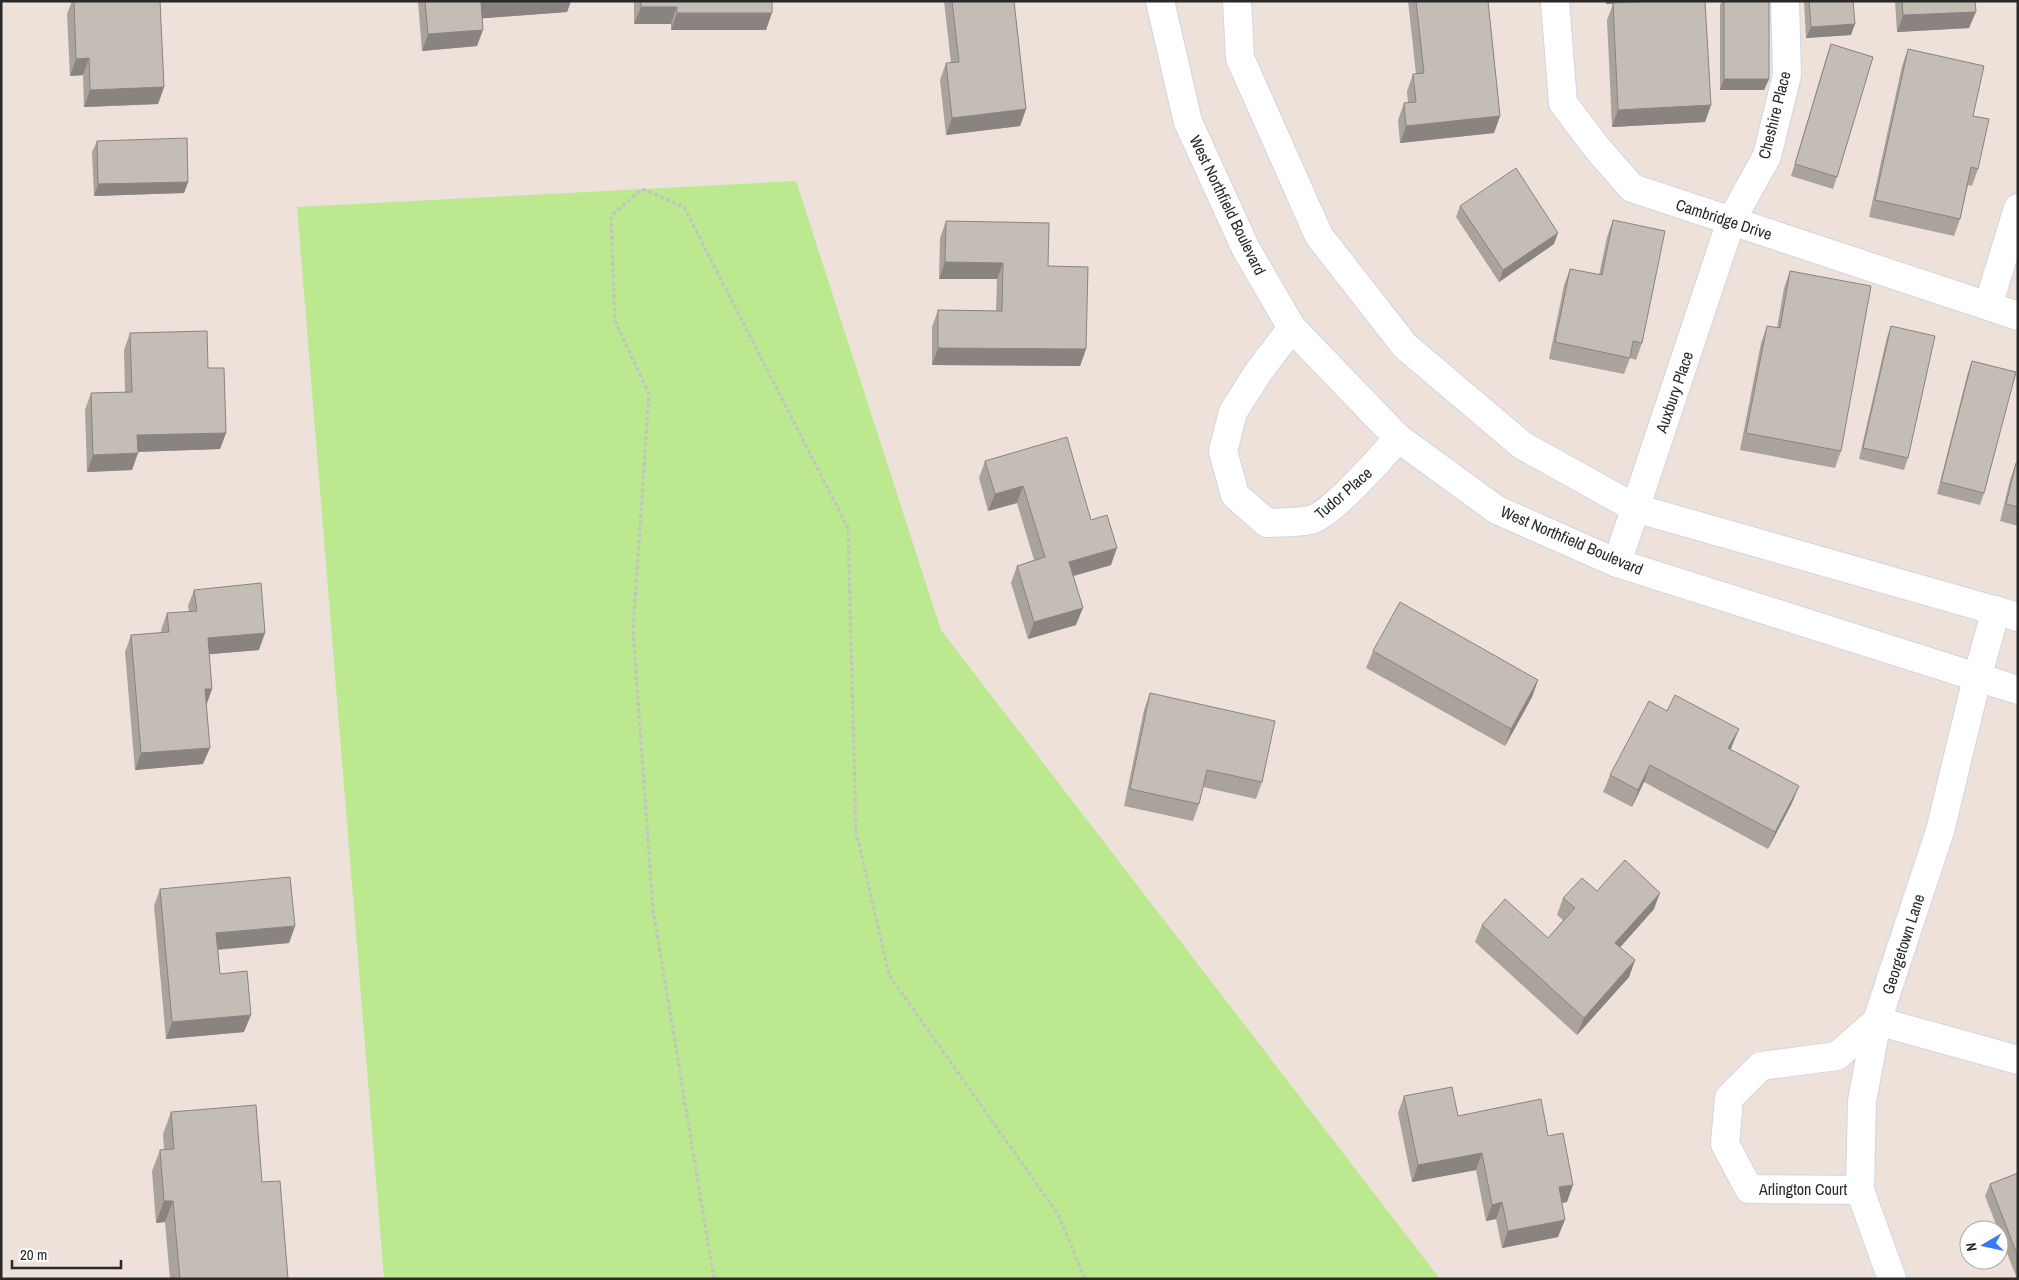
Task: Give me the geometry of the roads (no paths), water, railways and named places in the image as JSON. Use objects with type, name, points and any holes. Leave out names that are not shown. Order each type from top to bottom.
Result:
[{"type":"street","name":"West Northfield Boulevard","points":[[1160,1],[1188,122],[1246,249],[1292,328],[1398,438],[1497,510],[1617,563],[2018,690]]},
{"type":"street","points":[[1237,1],[1240,58],[1319,236],[1405,346],[1522,445],[1635,508],[2007,613]]},
{"type":"street","name":"Cambridge Drive","points":[[1555,1],[1563,103],[1597,148],[1632,188],[2018,316]]},
{"type":"street","name":"Cheshire Place","points":[[1731,221],[1767,156],[1786,75],[1785,1]]},
{"type":"street","points":[[1988,306],[2018,208]]},
{"type":"street","name":"Auxbury Place","points":[[1617,563],[1731,221]]},
{"type":"street","name":"Tudor Place","points":[[1292,328],[1259,371],[1233,412],[1224,451],[1235,495],[1267,522],[1312,520],[1335,503],[1370,471],[1398,438]]},
{"type":"street","name":"Georgetown Lane","points":[[1892,1279],[1860,1190],[1862,1101],[1877,1020],[1940,831],[1977,678],[2007,613]]},
{"type":"street","points":[[1877,1020],[2018,1060]]},
{"type":"street","name":"Arlington Court","points":[[1860,1190],[1749,1189],[1726,1144],[1729,1098],[1761,1066],[1837,1056],[1877,1020]]}]
